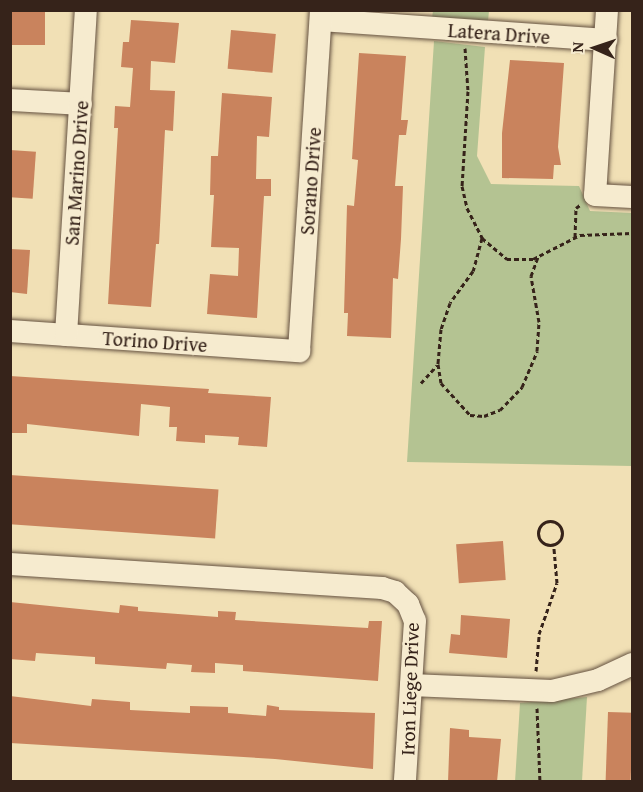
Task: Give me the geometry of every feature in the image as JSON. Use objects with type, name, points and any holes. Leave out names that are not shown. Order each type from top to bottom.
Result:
[{"type":"street","name":"San Marino Drive","points":[[66,335],[86,10]]},
{"type":"street","points":[[608,10],[595,195],[633,197]]},
{"type":"street","name":"Latera Drive","points":[[321,15],[466,30],[606,40]]},
{"type":"street","name":"Sorano Drive","points":[[300,351],[321,15]]},
{"type":"street","points":[[10,99],[81,104]]},
{"type":"street","name":"Torino Drive","points":[[10,332],[300,351]]},
{"type":"street","name":"Iron Liege Drive","points":[[10,564],[382,588],[404,599],[414,621],[405,782]]},
{"type":"street","points":[[411,685],[536,692],[588,684],[633,664]]},
{"type":"path","points":[[466,30],[468,101],[462,186],[467,208],[482,238],[507,259],[538,257],[575,237],[603,231],[633,232]]},
{"type":"path","points":[[575,237],[576,208],[595,195]]},
{"type":"path","points":[[482,238],[473,271],[450,303],[441,329],[438,364],[441,383],[470,415],[484,416],[500,410],[522,387],[537,351],[539,322],[531,276],[538,257]]},
{"type":"path","points":[[421,383],[438,364]]},
{"type":"path","points":[[540,782],[536,692],[539,634],[557,583],[554,545],[563,531],[557,523],[547,521],[540,527],[539,538],[554,545]]},
{"type":"green space","points":[[433,11],[489,11],[488,21],[432,18]]},
{"type":"green space","points":[[434,41],[485,47],[477,156],[491,184],[579,186],[590,211],[632,213],[632,466],[407,462]]},
{"type":"green space","points":[[587,697],[582,781],[515,782],[520,703]]},
{"type":"building","points":[[10,10],[45,10],[45,45],[10,45]]},
{"type":"building","points":[[131,20],[179,23],[175,63],[151,61],[150,90],[175,91],[173,131],[165,130],[159,244],[156,244],[151,307],[108,304],[118,128],[114,128],[115,106],[130,107],[133,68],[121,67],[123,42],[129,42]]},
{"type":"building","points":[[231,30],[276,34],[272,73],[228,69]]},
{"type":"building","points":[[359,53],[406,56],[401,120],[408,120],[406,135],[399,135],[395,186],[403,186],[398,279],[393,278],[391,338],[347,336],[348,313],[344,313],[347,205],[354,206],[358,160],[352,159]]},
{"type":"building","points":[[510,60],[564,63],[558,147],[561,165],[554,165],[553,179],[502,178],[502,133]]},
{"type":"building","points":[[222,93],[272,97],[269,137],[257,136],[256,179],[271,179],[271,196],[264,196],[257,318],[207,314],[210,274],[238,276],[239,248],[211,247],[214,195],[210,195],[211,156],[218,156]]},
{"type":"building","points":[[10,150],[36,152],[33,199],[10,197]]},
{"type":"building","points":[[10,249],[30,250],[27,294],[10,292]]},
{"type":"building","points":[[10,376],[209,389],[208,393],[271,397],[267,447],[238,445],[239,437],[205,435],[205,443],[176,441],[177,427],[169,427],[170,407],[141,404],[139,436],[27,424],[27,433],[10,433]]},
{"type":"building","points":[[10,475],[218,490],[215,538],[10,524]]},
{"type":"building","points":[[503,541],[506,580],[459,583],[456,544]]},
{"type":"building","points":[[10,602],[119,613],[120,605],[138,607],[138,611],[218,617],[218,611],[236,612],[235,620],[368,628],[369,621],[382,621],[378,681],[243,671],[243,665],[215,663],[215,673],[191,672],[192,665],[167,663],[166,669],[95,664],[95,657],[36,653],[35,661],[10,659]]},
{"type":"building","points":[[461,615],[510,619],[507,658],[449,653],[451,634],[460,635]]},
{"type":"building","points":[[10,696],[91,706],[92,699],[130,702],[130,710],[190,713],[190,706],[228,707],[228,713],[266,716],[267,705],[279,707],[279,710],[375,713],[373,769],[275,759],[10,743]]},
{"type":"building","points":[[608,712],[632,713],[631,782],[606,782]]},
{"type":"building","points":[[450,728],[469,730],[469,737],[501,739],[497,782],[448,782]]}]
